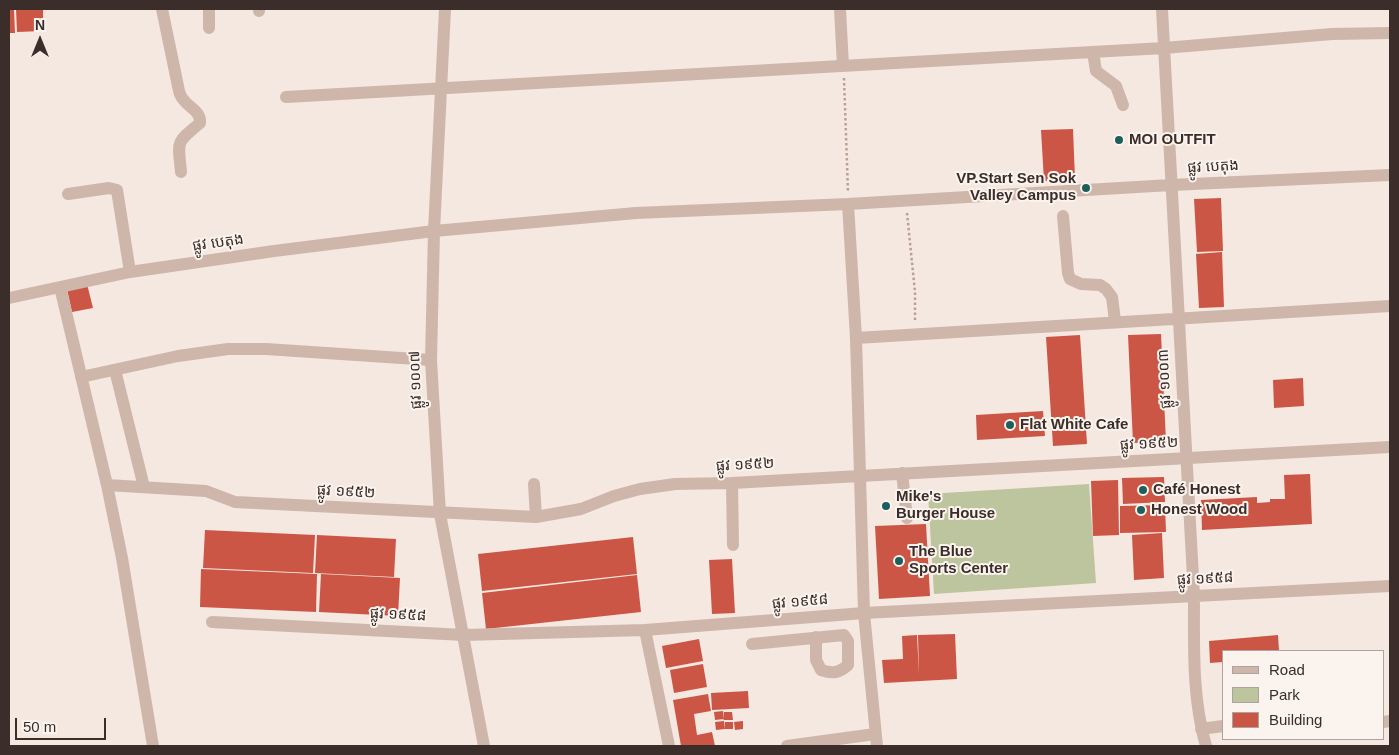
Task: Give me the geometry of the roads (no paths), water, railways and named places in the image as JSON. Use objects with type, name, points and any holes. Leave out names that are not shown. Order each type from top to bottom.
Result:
[{"type":"street","points":[[162,9],[179,91],[182,99],[201,118],[200,124],[178,144],[182,172]]},
{"type":"street","points":[[209,9],[209,28]]},
{"type":"street","name":"ផ្លូវ ១០០៧","points":[[445,9],[434,231],[431,360],[440,514],[484,746]]},
{"type":"street","points":[[840,9],[844,66]]},
{"type":"street","name":"ផ្លូវ ១០០៣","points":[[1162,9],[1194,596],[1194,667],[1201,729],[1206,746]]},
{"type":"street","points":[[286,97],[1164,48],[1332,34],[1390,33]]},
{"type":"street","points":[[1093,52],[1096,71],[1116,86],[1123,105]]},
{"type":"street","name":"ផ្លូវ បេតុង","points":[[9,298],[130,272],[274,251],[434,231],[636,213],[848,204],[1038,192],[1390,175]]},
{"type":"street","points":[[68,194],[109,188],[117,190],[130,272]]},
{"type":"street","points":[[788,746],[876,740],[864,613],[856,338],[848,204]]},
{"type":"street","points":[[1063,216],[1070,279],[1081,284],[1100,285],[1106,289],[1112,297],[1115,322]]},
{"type":"street","points":[[60,287],[107,485],[122,558],[153,746]]},
{"type":"street","points":[[856,338],[1390,306]]},
{"type":"street","points":[[81,377],[178,356],[228,349],[266,349],[431,360]]},
{"type":"street","points":[[115,370],[144,487]]},
{"type":"street","name":"ផ្លូវ ១៩៥២","points":[[107,485],[206,491],[235,502],[536,518],[581,509],[614,496],[640,489],[675,484],[1186,459],[1390,446]]},
{"type":"street","points":[[902,473],[907,518]]},
{"type":"street","points":[[732,482],[733,545]]},
{"type":"street","points":[[534,484],[536,518]]},
{"type":"street","name":"ផ្លូវ ១៩៥៨","points":[[212,622],[464,635],[645,630],[864,613],[1390,586]]},
{"type":"street","points":[[777,620],[780,640]]},
{"type":"street","points":[[645,630],[670,746]]},
{"type":"street","points":[[752,644],[816,637]]},
{"type":"street","points":[[1201,729],[1222,726]]},
{"type":"place","name":"MOI OUTFIT","points":[[1119,140]]},
{"type":"place","name":"VP.Start Sen Sok Valley Campus","points":[[1086,188]]},
{"type":"place","name":"Flat White Cafe","points":[[1010,425]]},
{"type":"place","name":"Café Honest","points":[[1143,490]]},
{"type":"place","name":"Mike's Burger House","points":[[886,506]]},
{"type":"place","name":"Honest Wood","points":[[1141,510]]},
{"type":"place","name":"The Blue Sports Center","points":[[899,561]]}]
